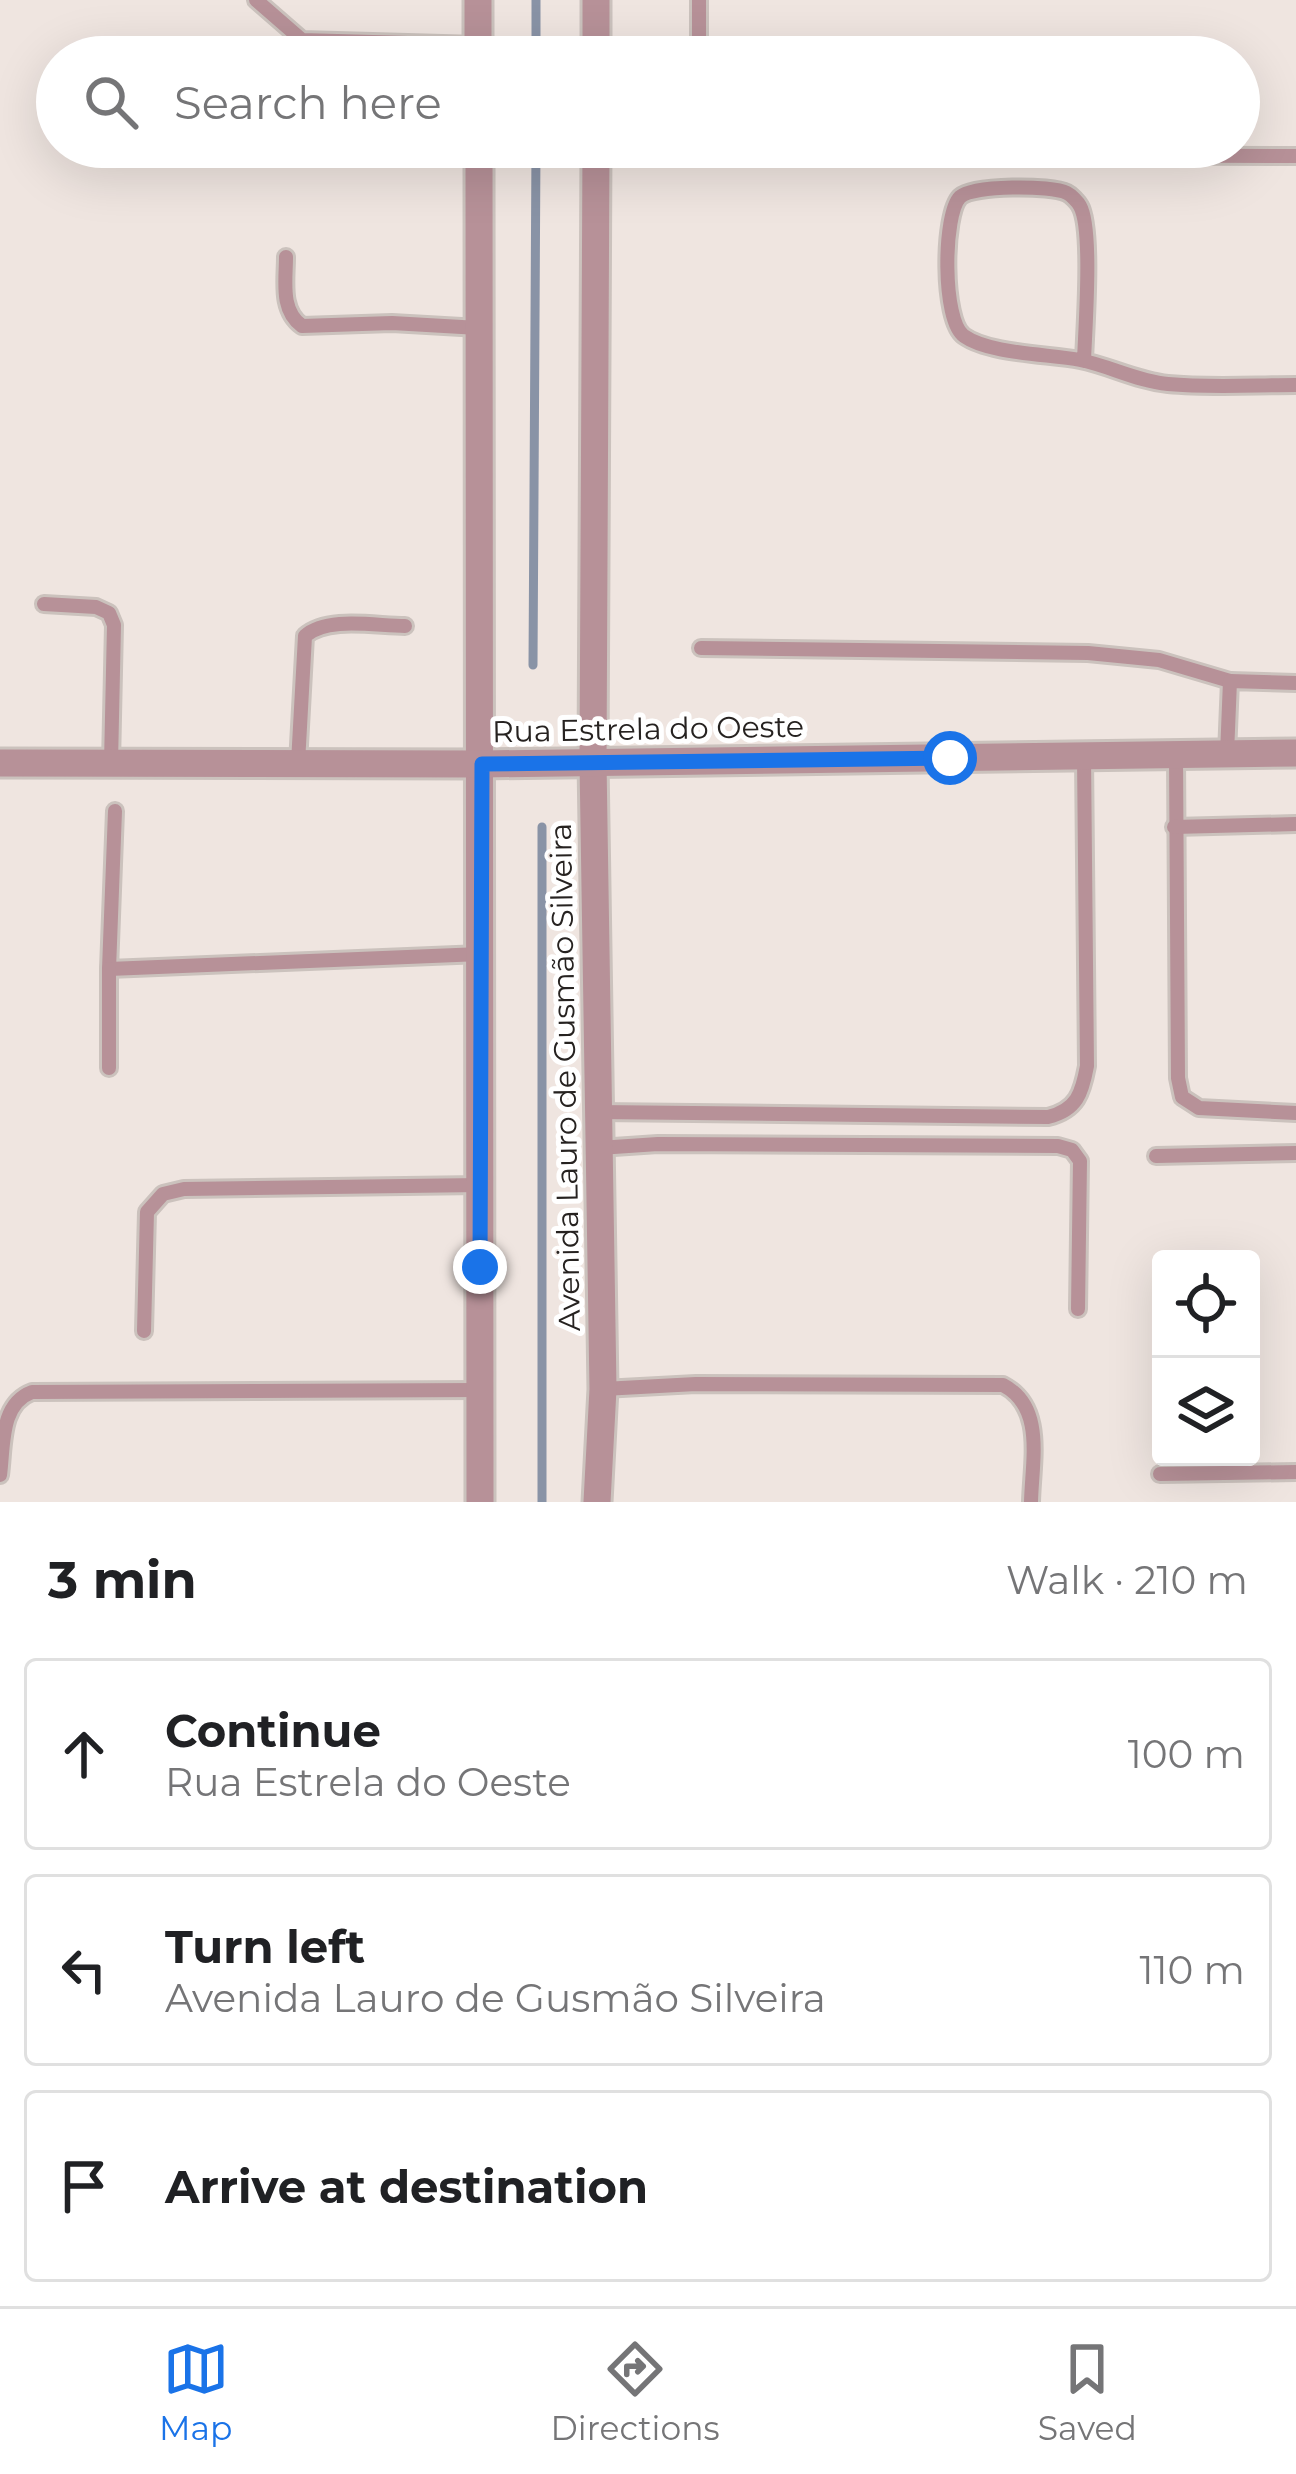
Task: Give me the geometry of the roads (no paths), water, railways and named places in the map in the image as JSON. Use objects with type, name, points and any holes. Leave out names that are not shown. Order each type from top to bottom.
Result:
[{"type":"street","points":[[478,0],[478,36]]},
{"type":"street","points":[[596,0],[596,36]]},
{"type":"street","points":[[478,168],[480,1502]]},
{"type":"street","name":"Avenida Lauro de Gusmão Silveira","points":[[596,168],[592,762],[603,1390],[597,1502]]},
{"type":"street","name":"Rua Estrela do Oeste","points":[[0,763],[482,764],[1296,753]]},
{"type":"lane","points":[[256,0],[297,36]]},
{"type":"lane","points":[[699,36],[700,0]]},
{"type":"lane","points":[[1260,157],[1296,157]]},
{"type":"lane","points":[[1084,361],[1086,229],[1079,203],[1056,190],[995,188],[966,193],[953,207],[946,297],[955,326],[964,337],[1084,361],[1166,384],[1296,385]]},
{"type":"lane","points":[[286,256],[286,304],[291,319],[302,326],[392,323],[479,328]]},
{"type":"lane","points":[[44,604],[96,607],[110,613],[114,625],[111,763]]},
{"type":"lane","points":[[298,763],[304,636],[327,626],[404,626]]},
{"type":"lane","points":[[701,648],[1088,653],[1159,660],[1230,681],[1296,682]]},
{"type":"lane","points":[[1227,754],[1230,681]]},
{"type":"lane","points":[[1176,754],[1178,1078],[1182,1097],[1199,1108],[1296,1113]]},
{"type":"lane","points":[[598,1112],[1048,1118],[1065,1113],[1078,1101],[1087,1066],[1084,756]]},
{"type":"lane","points":[[109,1068],[115,811]]},
{"type":"lane","points":[[1174,827],[1296,824]]},
{"type":"lane","points":[[109,969],[481,954]]},
{"type":"lane","points":[[599,1148],[658,1144],[1058,1146],[1072,1150],[1080,1161],[1078,1309]]},
{"type":"lane","points":[[1156,1156],[1296,1153]]},
{"type":"lane","points":[[144,1331],[147,1212],[163,1195],[184,1190],[480,1185]]},
{"type":"lane","points":[[603,1390],[696,1384],[1004,1384],[1025,1399],[1032,1417],[1031,1502]]},
{"type":"lane","points":[[0,1475],[10,1408],[16,1398],[32,1392],[480,1390]]},
{"type":"lane","points":[[1160,1474],[1296,1472]]},
{"type":"waterway","points":[[536,0],[536,36]]},
{"type":"waterway","points":[[533,665],[536,168]]},
{"type":"waterway","points":[[542,827],[542,1502]]}]
